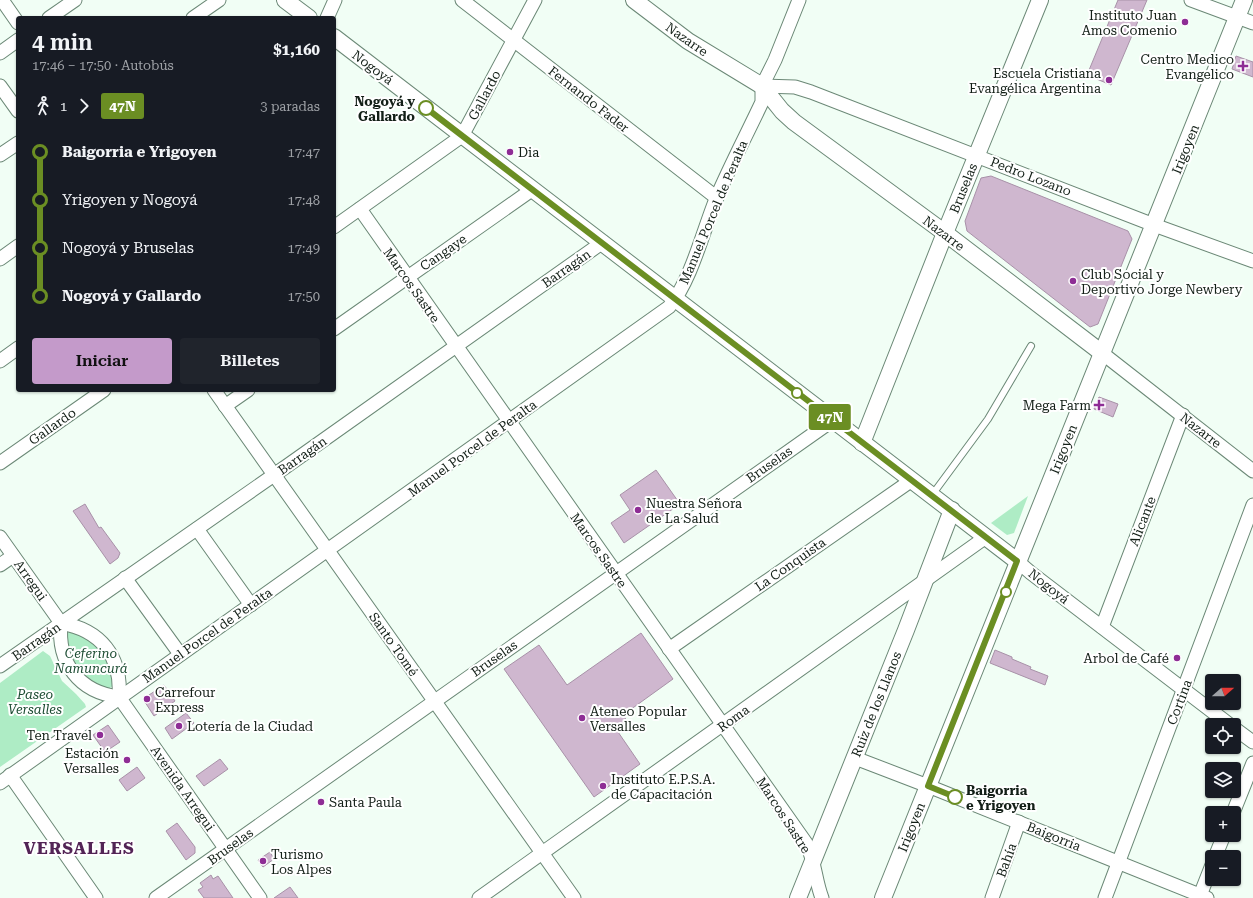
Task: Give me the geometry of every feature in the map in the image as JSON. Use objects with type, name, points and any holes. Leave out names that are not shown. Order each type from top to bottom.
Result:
[{"type":"street","points":[[2,0],[16,20]]},
{"type":"street","points":[[53,16],[75,0]]},
{"type":"street","points":[[196,16],[219,0]]},
{"type":"street","points":[[285,0],[306,16]]},
{"type":"street","points":[[328,16],[334,0]]},
{"type":"street","name":"Fernando Fader","points":[[462,0],[717,198]]},
{"type":"street","name":"Gallardo","points":[[336,226],[462,136],[535,0]]},
{"type":"street","name":"Nazarre","points":[[634,0],[688,41],[762,86],[782,111],[794,122],[1102,353],[1253,471]]},
{"type":"street","name":"Manuel Porcel de Peralta","points":[[5,779],[669,307],[675,300],[690,269],[717,198],[762,102],[762,86],[775,60],[799,0]]},
{"type":"street","name":"Bruselas","points":[[862,443],[944,233],[1040,0]]},
{"type":"street","points":[[1191,0],[1253,23]]},
{"type":"street","name":"Irigoyen","points":[[882,898],[1244,0]]},
{"type":"street","name":"Nogoyá","points":[[336,40],[533,189],[862,443],[952,510],[1031,573],[1221,718]]},
{"type":"street","points":[[0,53],[16,41]]},
{"type":"street","points":[[0,86],[16,108]]},
{"type":"street","name":"Pedro Lozano","points":[[762,86],[795,87],[977,155],[1154,225],[1253,261]]},
{"type":"street","points":[[0,155],[16,143]]},
{"type":"street","name":"Cangaye","points":[[336,328],[533,189]]},
{"type":"street","name":"Marcos Sastre","points":[[360,209],[407,278],[806,843],[813,862],[822,898]]},
{"type":"street","name":"Barragán","points":[[0,666],[274,475],[602,242]]},
{"type":"street","points":[[0,259],[16,247]]},
{"type":"street","points":[[0,361],[16,349]]},
{"type":"street","name":"Gallardo","points":[[0,463],[101,392]]},
{"type":"street","name":"Santo Tomé","points":[[215,392],[574,898]]},
{"type":"street","points":[[225,406],[245,392]]},
{"type":"street","name":"Alicante","points":[[1102,627],[1183,415]]},
{"type":"street","name":"Bruselas","points":[[156,898],[833,420]]},
{"type":"street","name":"La Conquista","points":[[669,649],[912,480]]},
{"type":"street","name":"Cortina","points":[[1105,898],[1253,505]]},
{"type":"street","name":"Ruiz de los Llanos","points":[[798,898],[926,580],[952,510]]},
{"type":"street","points":[[197,529],[251,605]]},
{"type":"street","name":"Arregui","points":[[0,537],[62,623]]},
{"type":"street","name":"Roma","points":[[479,898],[986,537]]},
{"type":"street","points":[[0,565],[13,556]]},
{"type":"street","points":[[125,578],[180,654]]},
{"type":"street","points":[[62,623],[84,629],[103,643],[110,653],[119,674],[119,697],[100,693],[91,689],[70,669],[66,661],[61,642],[62,623]]},
{"type":"street","name":"Avenida Arregui","points":[[119,697],[260,898]]},
{"type":"street","points":[[1241,733],[1253,742]]},
{"type":"street","name":"Baigorria","points":[[855,758],[1019,822],[1202,897]]},
{"type":"street","points":[[1236,806],[1253,763]]},
{"type":"street","points":[[5,779],[96,898]]},
{"type":"street","name":"Bahía","points":[[992,898],[1019,822]]},
{"type":"street","points":[[1202,897],[1205,886]]},
{"type":"lane","points":[[932,495],[988,419],[1031,346]]},
{"type":"green space","points":[[1028,496],[1014,533],[1007,535],[991,523]]},
{"type":"green space","name":"Ceferino Namuncurá","points":[[70,631],[94,640],[111,666],[113,686],[106,690],[82,675],[69,653],[67,634]]},
{"type":"green space","name":"Paseo Versalles","points":[[43,651],[50,656],[62,681],[76,694],[86,707],[0,767],[0,683]]},
{"type":"building","points":[[1118,0],[1147,0],[1111,85],[1087,75]]},
{"type":"building","name":"Centro Medico Evangelico","points":[[1236,56],[1253,62],[1253,77],[1232,69]]},
{"type":"building","name":"Club Social y Deportivo Jorge Newbery","points":[[991,176],[1128,231],[1132,239],[1098,324],[1090,327],[967,231],[965,221],[981,178]]},
{"type":"building","points":[[1099,397],[1118,404],[1113,417],[1094,409]]},
{"type":"building","name":"Nuestra Señora de La Salud","points":[[656,470],[680,504],[624,543],[611,523],[630,510],[620,495]]},
{"type":"building","points":[[85,504],[99,528],[101,527],[120,553],[118,558],[110,564],[73,511]]},
{"type":"building","name":"Ateneo Popular Versalles","points":[[641,633],[673,679],[623,715],[627,721],[616,729],[640,764],[594,797],[504,669],[539,645],[567,685]]},
{"type":"building","points":[[995,650],[1031,667],[1030,669],[1048,676],[1045,685],[990,663]]},
{"type":"building","points":[[164,685],[175,701],[154,716],[143,699]]},
{"type":"building","name":"Lotería de la Ciudad","points":[[186,713],[194,723],[172,739],[165,728]]},
{"type":"building","points":[[108,725],[120,742],[105,752],[93,735]]},
{"type":"building","points":[[220,759],[228,769],[204,786],[196,776]]},
{"type":"building","points":[[137,767],[145,778],[127,791],[119,780]]},
{"type":"building","points":[[177,823],[195,847],[195,853],[186,860],[166,831]]},
{"type":"building","points":[[270,852],[274,859],[263,867],[258,860]]},
{"type":"building","points":[[211,875],[213,879],[218,876],[233,898],[204,898],[198,890],[203,887],[200,883]]},
{"type":"building","points":[[290,887],[298,898],[274,898]]},
{"type":"bus line","name":"47N","points":[[426,108],[1017,561],[928,786],[955,797]]},
{"type":"place","name":"Instituto Juan Amos Comenio","points":[[1185,22]]},
{"type":"place","name":"Centro Medico Evangelico","points":[[1243,66]]},
{"type":"place","name":"Escuela Cristiana Evangélica Argentina","points":[[1109,80]]},
{"type":"place","name":"Nogoyá y Gallardo","points":[[426,108]]},
{"type":"place","name":"Dia","points":[[510,152]]},
{"type":"place","name":"Club Social y Deportivo Jorge Newbery","points":[[1073,281]]},
{"type":"place","name":"Mega Farm","points":[[1099,405]]},
{"type":"place","name":"Nuestra Señora de La Salud","points":[[638,510]]},
{"type":"place","name":"Arbol de Café","points":[[1177,658]]},
{"type":"place","name":"Carrefour Express","points":[[147,699]]},
{"type":"place","name":"Ateneo Popular Versalles","points":[[582,718]]},
{"type":"place","name":"Lotería de la Ciudad","points":[[179,726]]},
{"type":"place","name":"Ten Travel","points":[[100,735]]},
{"type":"place","name":"Estación Versalles","points":[[127,760]]},
{"type":"place","name":"Instituto E.P.S.A. de Capacitación","points":[[603,786]]},
{"type":"place","name":"Baigorria e Yrigoyen","points":[[955,797]]},
{"type":"place","name":"Santa Paula","points":[[321,802]]},
{"type":"place","name":"Turismo Los Alpes","points":[[263,861]]},
{"type":"district","name":"VERSALLES","points":[[79,848]]}]
